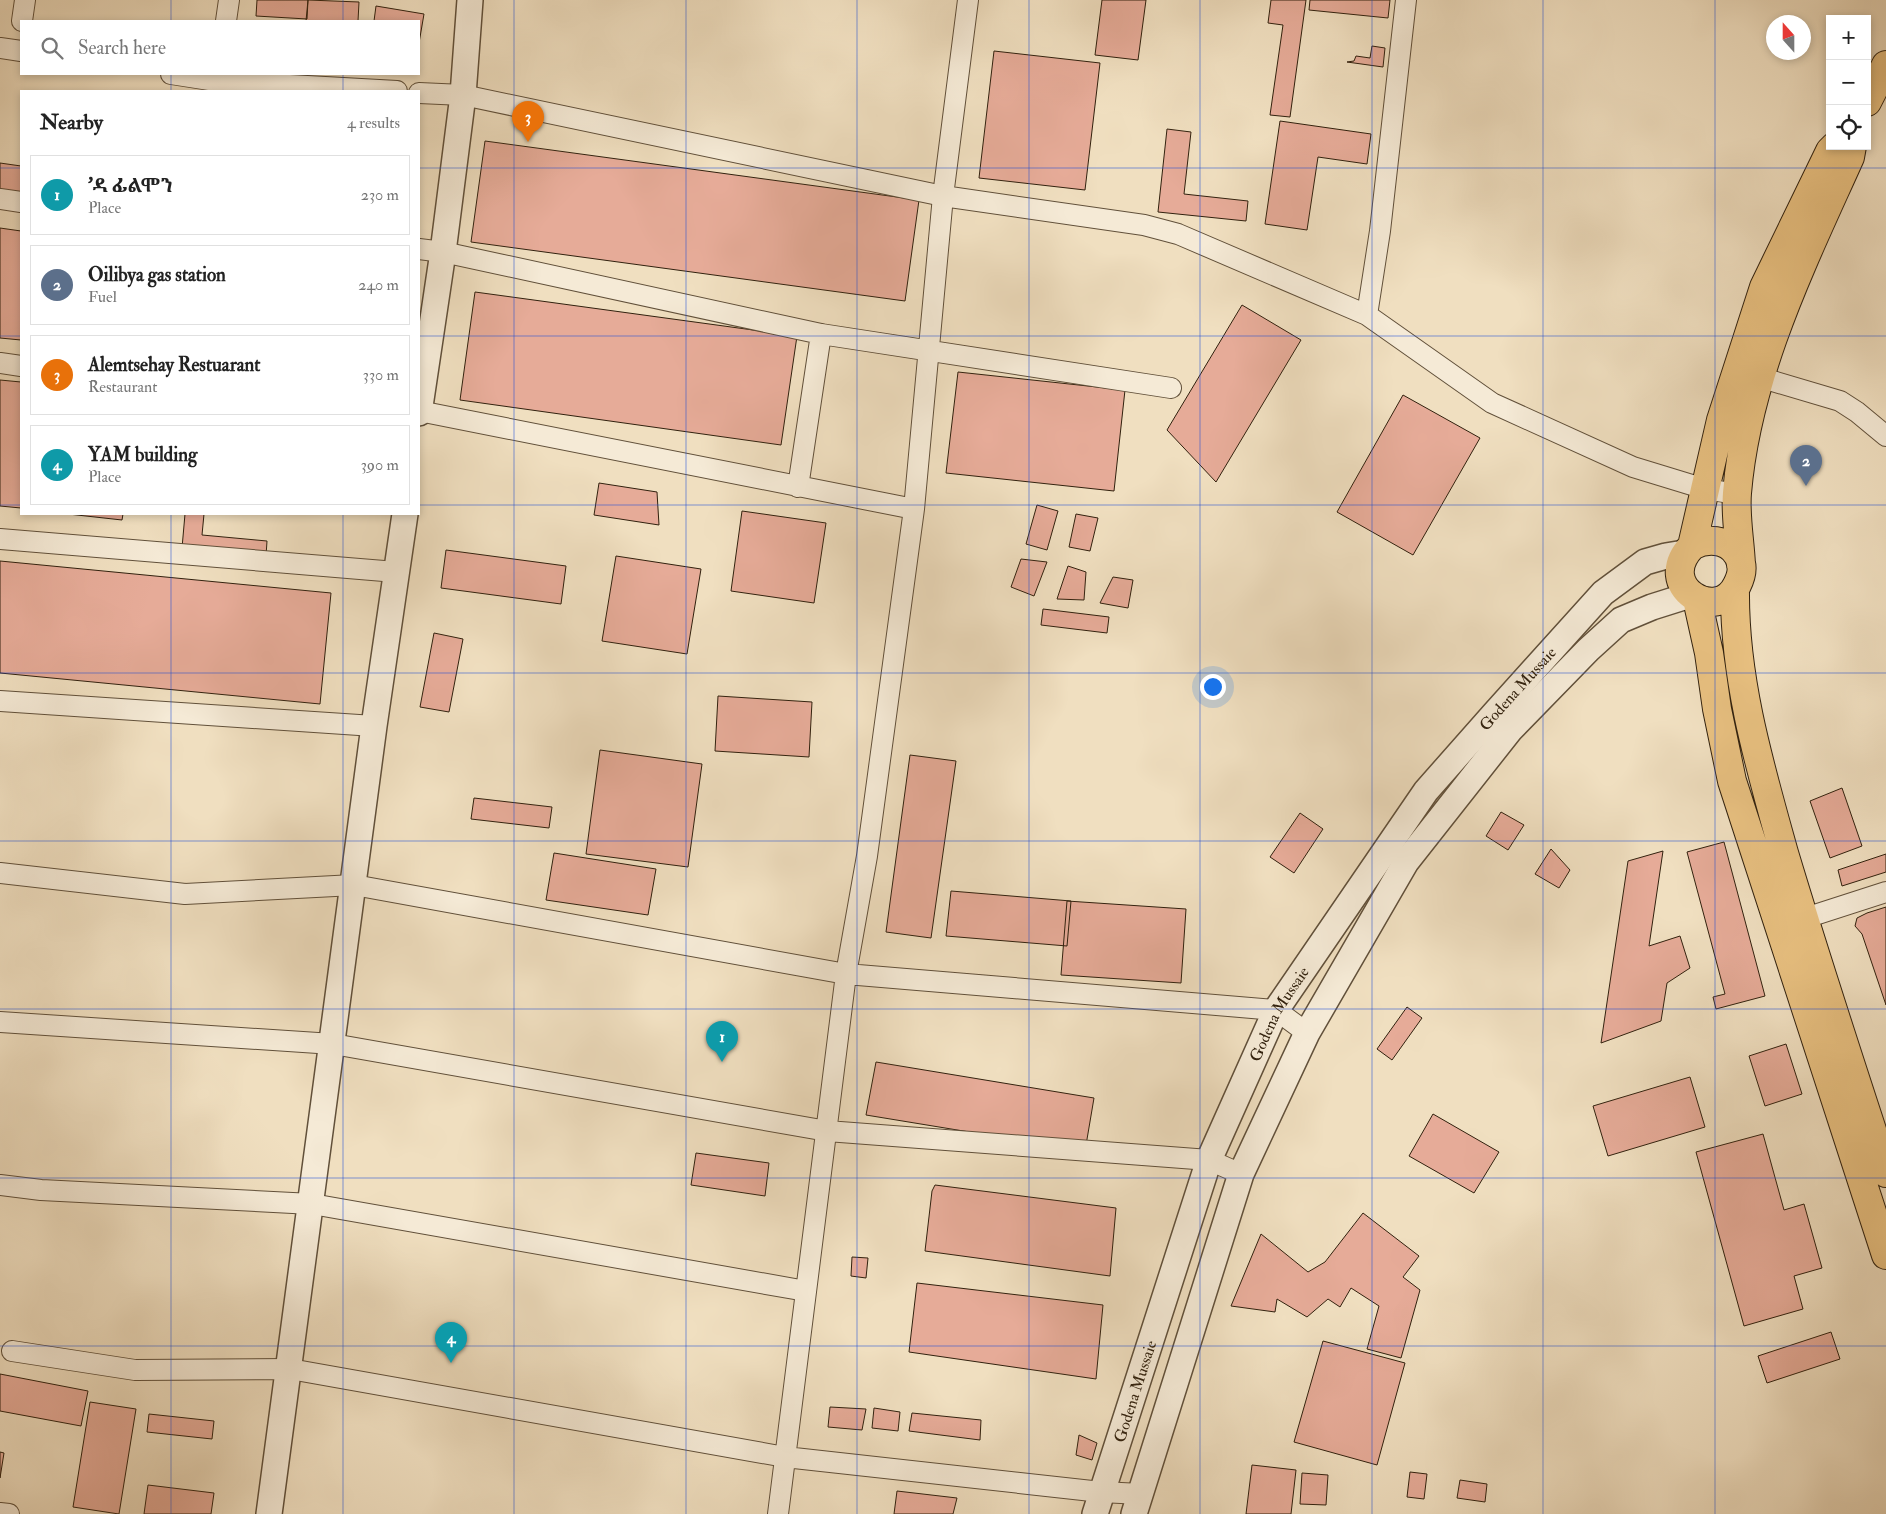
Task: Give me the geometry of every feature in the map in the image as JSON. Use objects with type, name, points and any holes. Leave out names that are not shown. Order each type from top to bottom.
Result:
[{"type":"main road","points":[[1871,94],[1886,65]]},
{"type":"main road","points":[[1694,597],[1707,602],[1727,597],[1735,590],[1741,578],[1737,494],[1746,431],[1789,263],[1831,150]]},
{"type":"main road","points":[[1851,150],[1850,157],[1789,263],[1764,287],[1721,420],[1688,550],[1680,562],[1679,571],[1680,580],[1694,597],[1709,653],[1717,709],[1732,781],[1791,922],[1874,1163],[1886,1255]]},
{"type":"main road","points":[[1688,550],[1701,541],[1712,540],[1722,542],[1738,555],[1741,564]]},
{"type":"main road","points":[[1735,590],[1736,643],[1746,704],[1791,922]]},
{"type":"main road","points":[[1732,781],[1761,771]]},
{"type":"street","points":[[22,20],[25,0]]},
{"type":"street","points":[[226,20],[230,0]]},
{"type":"street","points":[[420,405],[443,252],[463,95],[470,0]]},
{"type":"street","points":[[778,1514],[846,974],[867,856],[914,509],[943,196],[968,0]]},
{"type":"street","points":[[1367,315],[1380,231],[1406,0]]},
{"type":"street","points":[[186,75],[384,90]]},
{"type":"street","points":[[420,92],[463,95],[943,196],[1144,225],[1178,234],[1367,315],[1492,403],[1633,467],[1704,489],[1737,494]]},
{"type":"street","points":[[0,199],[20,202]]},
{"type":"street","points":[[420,249],[443,252],[821,334],[1171,388]]},
{"type":"street","points":[[798,487],[821,334]]},
{"type":"street","points":[[0,363],[20,366]]},
{"type":"street","points":[[1759,377],[1840,401],[1857,412],[1886,436]]},
{"type":"street","points":[[420,412],[914,509]]},
{"type":"street","points":[[269,1514],[404,515]]},
{"type":"street","points":[[0,539],[396,572]]},
{"type":"street","name":"Godena Mussaie","points":[[1137,1504],[1241,1174],[1307,1033],[1406,862],[1502,722],[1603,593],[1645,562],[1688,550]]},
{"type":"street","name":"Godena Mussaie","points":[[1098,1503],[1209,1160],[1276,1010],[1426,791],[1502,722],[1621,620],[1652,607],[1694,597]]},
{"type":"street","points":[[0,701],[374,726]]},
{"type":"street","points":[[0,873],[185,894],[354,884],[846,974],[1276,1010],[1307,1033]]},
{"type":"street","points":[[1791,922],[1886,892]]},
{"type":"street","points":[[0,1022],[333,1044],[827,1131],[1209,1160],[1241,1174]]},
{"type":"street","points":[[0,1185],[41,1190],[312,1204],[806,1291]]},
{"type":"street","points":[[12,1351],[135,1370],[290,1369],[785,1457],[1098,1503],[1137,1504]]},
{"type":"street","points":[[0,1513],[9,1514]]},
{"type":"building","points":[[257,0],[308,0],[307,19],[256,16]]},
{"type":"building","points":[[308,0],[359,2],[358,20],[306,20]]},
{"type":"building","points":[[1102,0],[1146,0],[1138,60],[1095,55]]},
{"type":"building","points":[[1271,0],[1306,0],[1290,117],[1270,115],[1283,25],[1268,23]]},
{"type":"building","points":[[1310,0],[1390,0],[1388,18],[1309,10]]},
{"type":"building","points":[[376,6],[424,14],[420,37],[420,20],[374,20]]},
{"type":"building","points":[[1372,46],[1385,48],[1383,67],[1347,62],[1354,61],[1356,56],[1370,58]]},
{"type":"building","points":[[994,51],[1100,63],[1085,190],[979,178]]},
{"type":"building","points":[[1280,121],[1371,134],[1367,164],[1318,157],[1307,230],[1265,224]]},
{"type":"building","points":[[1167,129],[1191,132],[1184,194],[1248,201],[1246,221],[1158,212]]},
{"type":"building","points":[[485,141],[919,200],[905,301],[471,242]]},
{"type":"building","points":[[0,163],[20,166],[20,197],[0,194]]},
{"type":"building","points":[[0,228],[20,231],[20,340],[0,338]]},
{"type":"building","points":[[475,292],[797,336],[781,445],[460,400]]},
{"type":"building","points":[[1242,305],[1301,340],[1216,482],[1167,430]]},
{"type":"building","points":[[958,372],[1125,390],[1114,491],[946,473]]},
{"type":"building","points":[[0,380],[20,382],[20,508],[0,506]]},
{"type":"building","points":[[1403,395],[1480,438],[1413,555],[1337,512]]},
{"type":"building","points":[[599,483],[657,492],[659,525],[594,515]]},
{"type":"building","points":[[1037,505],[1058,511],[1047,550],[1026,544]]},
{"type":"building","points":[[742,511],[826,523],[814,603],[731,591]]},
{"type":"building","points":[[1076,514],[1098,518],[1090,551],[1069,547]]},
{"type":"building","points":[[77,515],[123,515],[122,520]]},
{"type":"building","points":[[185,515],[204,515],[202,535],[267,541],[266,556],[182,548]]},
{"type":"building","points":[[446,550],[566,566],[561,604],[441,588]]},
{"type":"building","points":[[616,556],[701,569],[687,654],[602,641]]},
{"type":"building","points":[[1021,559],[1047,562],[1034,596],[1011,587]]},
{"type":"building","points":[[0,561],[331,593],[320,704],[0,673]]},
{"type":"building","points":[[1068,566],[1086,572],[1084,600],[1057,599]]},
{"type":"building","points":[[1113,577],[1133,580],[1128,608],[1100,603]]},
{"type":"building","points":[[1043,609],[1109,617],[1107,633],[1041,625]]},
{"type":"building","points":[[434,633],[463,639],[449,712],[420,707]]},
{"type":"building","points":[[718,696],[812,702],[809,757],[715,751]]},
{"type":"building","points":[[600,750],[702,764],[688,867],[586,854]]},
{"type":"building","points":[[910,755],[956,761],[931,938],[886,932]]},
{"type":"building","points":[[1842,788],[1862,846],[1830,858],[1810,801]]},
{"type":"building","points":[[474,798],[552,807],[549,828],[471,819]]},
{"type":"building","points":[[1501,812],[1524,825],[1508,850],[1486,836]]},
{"type":"building","points":[[1300,813],[1323,829],[1294,873],[1270,857]]},
{"type":"building","points":[[1724,842],[1765,996],[1716,1009],[1713,997],[1725,994],[1687,852]]},
{"type":"building","points":[[1551,849],[1570,870],[1559,888],[1535,874]]},
{"type":"building","points":[[1663,851],[1649,946],[1680,936],[1690,968],[1667,983],[1661,1021],[1601,1043],[1628,861]]},
{"type":"building","points":[[554,853],[656,869],[648,915],[546,900]]},
{"type":"building","points":[[1886,854],[1886,872],[1842,886],[1838,870]]},
{"type":"building","points":[[951,891],[1071,901],[1067,946],[946,936]]},
{"type":"building","points":[[1067,901],[1186,909],[1181,983],[1061,975]]},
{"type":"building","points":[[1886,907],[1886,1005],[1862,934],[1855,926],[1857,918]]},
{"type":"building","points":[[1407,1007],[1422,1018],[1392,1060],[1377,1049]]},
{"type":"building","points":[[1786,1044],[1802,1094],[1765,1106],[1749,1056]]},
{"type":"building","points":[[876,1062],[1094,1098],[1085,1151],[866,1115]]},
{"type":"building","points":[[1690,1077],[1705,1127],[1608,1156],[1593,1106]]},
{"type":"building","points":[[1433,1114],[1499,1152],[1474,1193],[1409,1156]]},
{"type":"building","points":[[1763,1134],[1784,1210],[1804,1204],[1822,1268],[1794,1276],[1803,1309],[1744,1326],[1696,1152]]},
{"type":"building","points":[[696,1153],[769,1163],[765,1196],[691,1185]]},
{"type":"building","points":[[935,1185],[1116,1208],[1110,1276],[925,1251],[932,1191]]},
{"type":"building","points":[[1363,1213],[1419,1256],[1403,1277],[1420,1290],[1401,1358],[1367,1349],[1379,1306],[1351,1288],[1340,1307],[1328,1299],[1307,1317],[1277,1299],[1275,1312],[1231,1306],[1261,1234],[1308,1272],[1325,1262]]},
{"type":"building","points":[[852,1257],[868,1258],[866,1278],[851,1276]]},
{"type":"building","points":[[917,1283],[1103,1305],[1096,1379],[909,1352]]},
{"type":"building","points":[[1831,1332],[1840,1359],[1767,1383],[1758,1356]]},
{"type":"building","points":[[1323,1341],[1405,1363],[1377,1465],[1294,1442]]},
{"type":"building","points":[[0,1374],[88,1391],[81,1426],[0,1411]]},
{"type":"building","points":[[90,1402],[136,1409],[119,1514],[73,1507]]},
{"type":"building","points":[[830,1407],[866,1409],[862,1430],[828,1427]]},
{"type":"building","points":[[874,1408],[900,1412],[898,1431],[872,1428]]},
{"type":"building","points":[[912,1413],[981,1420],[980,1440],[909,1431]]},
{"type":"building","points":[[149,1414],[214,1421],[212,1439],[147,1432]]},
{"type":"building","points":[[1079,1435],[1097,1443],[1092,1460],[1076,1455]]},
{"type":"building","points":[[0,1452],[4,1453],[0,1478]]},
{"type":"building","points":[[1252,1465],[1296,1470],[1291,1514],[1246,1514]]},
{"type":"building","points":[[1410,1472],[1427,1474],[1424,1499],[1407,1497]]},
{"type":"building","points":[[1302,1473],[1328,1475],[1326,1505],[1300,1504]]},
{"type":"building","points":[[1460,1480],[1487,1484],[1485,1502],[1457,1498]]},
{"type":"building","points":[[148,1485],[214,1493],[211,1514],[144,1514]]},
{"type":"building","points":[[897,1491],[957,1498],[953,1514],[894,1514]]},
{"type":"place","name":"Alemtsehay Restuarant","points":[[528,142]]},
{"type":"place","name":"Oilibya gas station","points":[[1806,486]]},
{"type":"place","name":"'ዳ ፊልሞን","points":[[722,1062]]},
{"type":"place","name":"YAM building","points":[[451,1363]]}]
